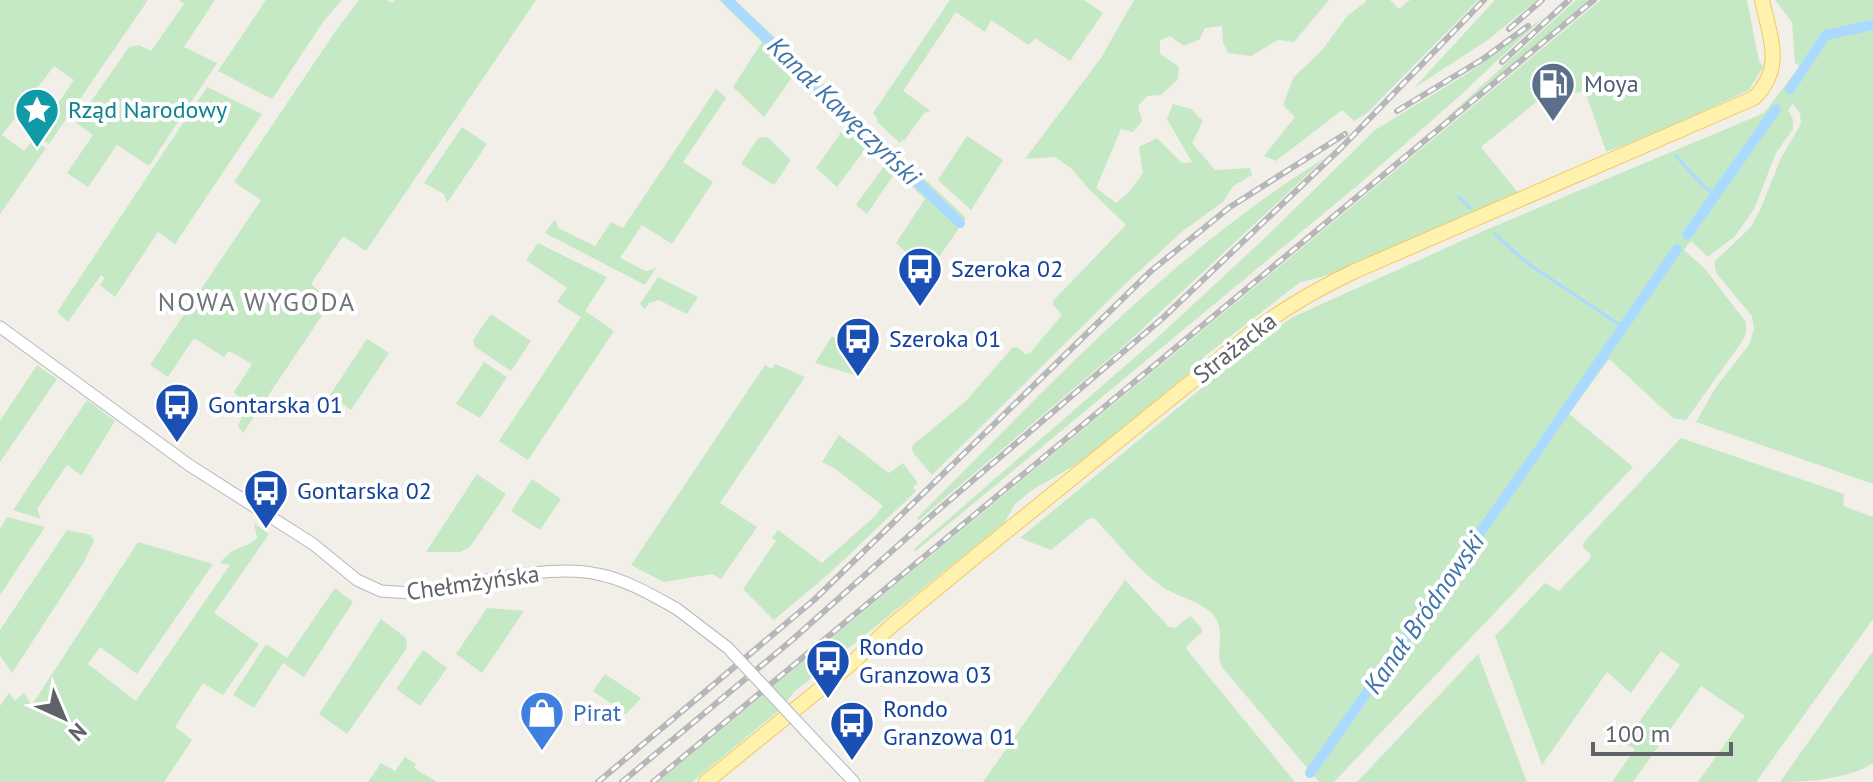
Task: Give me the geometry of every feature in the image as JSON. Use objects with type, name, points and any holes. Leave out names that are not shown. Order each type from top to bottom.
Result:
[{"type":"main road","name":"Strażacka","points":[[706,782],[981,552],[1286,308],[1355,271],[1754,98],[1767,86],[1773,71],[1774,56],[1762,0]]},
{"type":"street","name":"Chełmżyńska","points":[[0,327],[189,465],[309,541],[368,586],[391,593],[412,593],[544,573],[580,571],[620,580],[677,609],[728,648],[854,782]]},
{"type":"green space","points":[[0,0],[148,0],[49,144],[36,135],[74,80],[54,66],[2,135],[24,151],[33,140],[46,148],[0,214]]},
{"type":"green space","points":[[179,0],[215,0],[184,47],[217,63],[149,166],[117,145],[88,187],[67,173],[93,135],[76,123],[129,47],[139,45],[151,51],[184,4]]},
{"type":"green space","points":[[266,0],[342,0],[323,22],[272,99],[218,71]]},
{"type":"green space","points":[[359,0],[386,0],[392,3],[395,0],[536,0],[366,251],[343,236],[311,284],[331,302],[243,433],[238,426],[247,405],[234,392],[252,364],[229,351],[224,357],[194,338],[168,377],[150,365],[261,200],[234,182]]},
{"type":"green space","points":[[719,0],[735,0],[966,218],[932,267],[925,271],[896,243],[925,199],[896,171],[867,214],[856,205],[887,162],[869,144],[837,187],[816,168],[847,124],[795,73],[764,117],[733,87],[762,42]]},
{"type":"green space","points":[[950,0],[1084,0],[1103,13],[1070,61],[1035,38],[1029,45],[991,20],[985,32],[956,12],[903,91],[931,111],[924,113],[900,143],[877,122],[873,113]]},
{"type":"green space","points":[[1134,0],[1329,0],[1294,42],[1278,40],[1251,56],[1228,53],[1223,42],[1222,26],[1205,28],[1200,39],[1184,46],[1170,36],[1160,40],[1160,54],[1179,67],[1178,79],[1161,95],[1147,96],[1138,106],[1142,121],[1133,132],[1121,129],[1096,188],[1116,203],[1143,173],[1139,147],[1157,138],[1182,163],[1192,162],[1167,119],[1173,104],[1191,109],[1203,121],[1192,143],[1215,170],[1250,168],[1252,175],[1233,186],[1223,202],[1184,230],[1123,286],[932,475],[914,454],[914,444],[966,401],[1012,348],[1030,353],[1062,315],[1053,301],[1126,225],[1072,169],[1055,157],[1025,159],[1101,58]]},
{"type":"green space","points":[[1366,0],[1390,0],[1399,9],[1410,0],[1478,0],[1367,113],[1354,121],[1342,110],[1276,161],[1264,156],[1295,117],[1283,105],[1293,78],[1323,49],[1348,15]]},
{"type":"green space","points":[[1495,0],[1537,0],[1489,39],[1414,88]]},
{"type":"green space","points":[[1576,0],[1590,0],[1433,130]]},
{"type":"green space","points":[[1601,0],[1747,0],[1759,61],[1763,67],[1749,90],[1648,137],[1608,151],[1585,91],[1540,99],[1481,147],[1519,194],[1335,273],[1299,283],[1205,356],[1188,374],[1079,463],[1032,490],[1015,504],[1004,523],[794,692],[782,708],[692,782],[658,782]]},
{"type":"green space","points":[[1775,0],[1873,0],[1873,484],[1696,422],[1716,387],[1749,345],[1754,329],[1752,316],[1716,273],[1714,262],[1751,227],[1761,208],[1781,158],[1801,124],[1800,113],[1793,104],[1788,110],[1793,119],[1793,129],[1776,153],[1754,209],[1735,236],[1708,257],[1691,241],[1684,250],[1705,269],[1746,322],[1746,333],[1741,343],[1686,420],[1673,418],[1609,359],[1569,414],[1633,467],[1334,782],[1319,782],[1221,666],[1218,622],[1210,611],[1152,579],[1095,519],[1090,518],[1051,550],[1020,538],[1265,336],[1293,317],[1488,229],[1764,113],[1800,66],[1795,63],[1792,22]]},
{"type":"green space","points":[[1545,16],[1358,185],[916,551],[914,549],[1156,339],[1375,130],[1470,72]]},
{"type":"green space","points":[[207,87],[262,114],[175,244],[158,232],[115,297],[100,285],[105,278],[101,275],[68,322],[57,312]]},
{"type":"green space","points":[[716,89],[726,98],[683,162],[713,182],[672,244],[642,225],[620,258],[646,271],[656,268],[645,285],[545,233],[555,219],[558,228],[595,246],[611,222],[623,228]]},
{"type":"green space","points":[[462,127],[487,144],[447,203],[444,194],[424,183]]},
{"type":"green space","points":[[967,136],[1003,160],[971,210],[938,180]]},
{"type":"green space","points":[[767,137],[791,160],[774,185],[741,164],[758,138]]},
{"type":"green space","points":[[1325,158],[1125,345],[919,520],[917,518],[1062,373],[1162,280],[1268,196]]},
{"type":"green space","points":[[538,243],[607,277],[585,311],[614,331],[528,460],[499,441],[581,317],[557,302],[567,288],[526,260]]},
{"type":"green space","points":[[658,277],[698,297],[687,314],[659,300],[649,303],[645,309],[640,304]]},
{"type":"green space","points":[[491,314],[531,341],[511,371],[475,347],[473,340]]},
{"type":"green space","points":[[832,336],[869,361],[858,376],[815,363]]},
{"type":"green space","points":[[367,339],[389,353],[351,410],[330,395]]},
{"type":"green space","points":[[484,362],[507,377],[480,418],[456,404]]},
{"type":"green space","points":[[775,364],[805,377],[720,503],[757,527],[721,579],[712,574],[664,582],[631,565],[765,365],[772,369]]},
{"type":"green space","points":[[37,365],[57,379],[0,462],[0,421]]},
{"type":"green space","points":[[87,400],[115,421],[84,471],[81,475],[67,465],[37,509],[41,519],[13,510]]},
{"type":"green space","points":[[839,435],[889,473],[903,463],[918,483],[913,487],[916,491],[833,570],[774,620],[743,589],[776,541],[772,538],[778,530],[822,563],[883,506],[822,462]]},
{"type":"green space","points":[[1681,438],[1844,494],[1843,506],[1873,517],[1873,619],[1756,782],[1698,782],[1745,716],[1701,686],[1633,782],[1612,782],[1635,749],[1624,743],[1680,665],[1661,651],[1631,693],[1607,672],[1542,765],[1495,636],[1545,583],[1559,591],[1590,559],[1591,555],[1583,547],[1584,542]]},
{"type":"green space","points":[[477,474],[506,494],[470,547],[460,552],[426,552]]},
{"type":"green space","points":[[532,479],[561,499],[540,530],[511,511]]},
{"type":"green space","points":[[7,517],[45,527],[0,595],[0,529]]},
{"type":"green space","points":[[254,523],[269,534],[214,613],[259,644],[223,695],[203,683],[175,727],[192,740],[164,782],[0,782],[0,706],[9,693],[15,701],[24,693],[32,705],[138,542],[213,564],[137,674],[100,647],[88,664],[136,701],[230,565],[220,563],[230,553],[257,538]]},
{"type":"green space","points":[[67,530],[91,535],[94,541],[84,562],[12,673],[0,655],[0,630]]},
{"type":"green space","points":[[1125,580],[1169,627],[1175,628],[1190,616],[1201,627],[1202,632],[1187,646],[1187,650],[1295,782],[983,782]]},
{"type":"green space","points":[[335,588],[353,602],[304,677],[283,663],[254,708],[233,695],[266,644],[287,658]]},
{"type":"green space","points":[[487,608],[524,611],[482,673],[456,654]]},
{"type":"green space","points":[[381,619],[406,638],[407,648],[347,734],[319,714]]},
{"type":"green space","points":[[423,650],[447,668],[420,706],[396,689]]},
{"type":"green space","points":[[1873,651],[1873,763],[1840,776],[1780,782]]},
{"type":"green space","points":[[1478,654],[1527,782],[1357,782],[1462,671]]},
{"type":"green space","points":[[605,674],[641,698],[626,714],[593,691]]},
{"type":"green space","points":[[405,757],[416,764],[414,768],[437,782],[368,782],[381,763],[395,771]]},
{"type":"waterway","name":"Kanał Kawęczyński","points":[[727,0],[960,223]]},
{"type":"waterway","name":"Kanał Bródnowski","points":[[1790,89],[1826,35],[1873,25]]},
{"type":"waterway","name":"Kanał Bródnowski","points":[[1687,235],[1776,109]]},
{"type":"waterway","points":[[1676,156],[1704,187],[1715,194]]},
{"type":"waterway","points":[[1459,197],[1470,208]]},
{"type":"waterway","points":[[1495,234],[1527,263],[1623,327]]},
{"type":"waterway","name":"Kanał Bródnowski","points":[[1541,446],[1677,249]]},
{"type":"waterway","name":"Kanał Bródnowski","points":[[1310,773],[1537,452]]},
{"type":"railway","points":[[622,782],[792,640],[1164,317],[1342,147],[1484,0]]},
{"type":"railway","points":[[1509,29],[1542,0]]},
{"type":"railway","points":[[1502,62],[1569,0]]},
{"type":"railway","points":[[653,782],[1594,0]]},
{"type":"railway","points":[[1397,111],[1483,59],[1528,26]]},
{"type":"railway","points":[[598,782],[815,599],[1151,271],[1230,207],[1345,134]]},
{"type":"place","name":"Moya","points":[[1553,123]]},
{"type":"place","name":"Rząd Narodowy","points":[[37,149]]},
{"type":"place","name":"Szeroka 02","points":[[920,308]]},
{"type":"place","name":"Szeroka 01","points":[[858,378]]},
{"type":"place","name":"Gontarska 01","points":[[177,444]]},
{"type":"place","name":"Gontarska 02","points":[[266,530]]},
{"type":"place","name":"Rondo Granzowa 03","points":[[828,700]]},
{"type":"place","name":"Pirat","points":[[542,752]]},
{"type":"place","name":"Rondo Granzowa 01","points":[[852,762]]},
{"type":"district","name":"NOWA WYGODA","points":[[257,302]]}]
